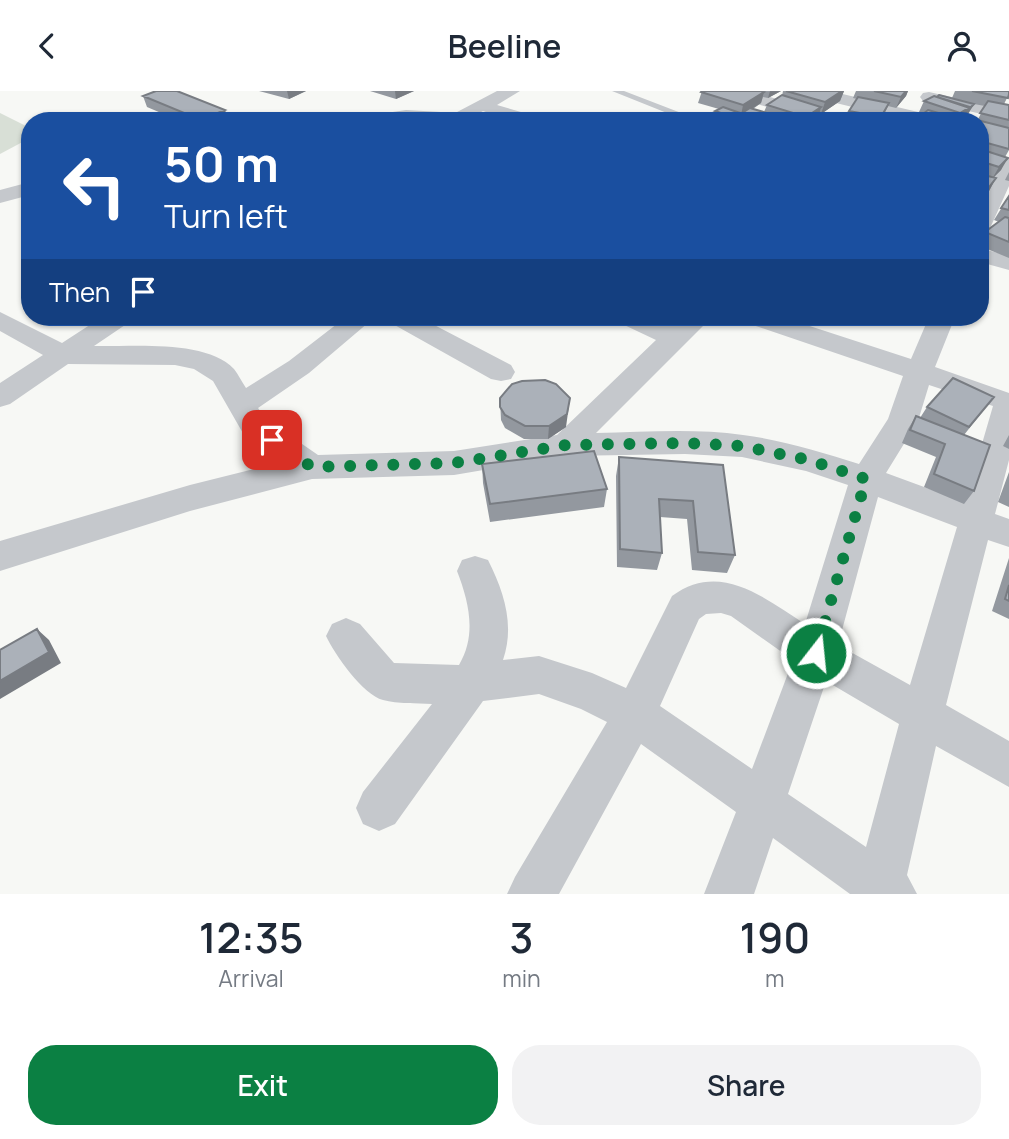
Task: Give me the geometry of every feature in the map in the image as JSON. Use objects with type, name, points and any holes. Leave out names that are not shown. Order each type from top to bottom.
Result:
[{"type":"street","points":[[467,112],[511,91]]},
{"type":"street","points":[[730,91],[803,112]]},
{"type":"street","points":[[808,91],[883,112]]},
{"type":"street","points":[[909,112],[924,94],[1009,115]]},
{"type":"street","points":[[480,105],[502,112]]},
{"type":"street","points":[[989,212],[1004,165]]},
{"type":"street","points":[[0,197],[21,191]]},
{"type":"street","points":[[989,257],[1009,263]]},
{"type":"street","points":[[0,320],[64,355],[175,356],[203,362],[223,375],[255,427],[312,467]]},
{"type":"street","points":[[0,397],[106,326]]},
{"type":"street","points":[[242,405],[299,367],[351,326]]},
{"type":"street","points":[[416,326],[500,372]]},
{"type":"street","points":[[648,326],[674,338]]},
{"type":"street","points":[[566,445],[688,326]]},
{"type":"street","points":[[346,636],[384,681],[449,686],[539,675],[592,693],[635,715],[763,803],[883,891],[922,715],[993,526],[992,453],[1009,402],[783,326]]},
{"type":"street","points":[[729,894],[816,653],[866,479],[914,425],[919,372],[938,326]]},
{"type":"street","points":[[0,556],[191,498],[312,467],[454,463],[566,445],[685,443],[742,446],[809,460],[993,526]]},
{"type":"street","points":[[379,808],[471,683],[487,651],[489,602],[475,571]]},
{"type":"street","points":[[532,894],[635,715],[685,608],[698,598],[721,597],[743,604],[816,653],[1009,765]]},
{"type":"lane","points":[[616,91],[673,112]]},
{"type":"shaded area","points":[[0,113],[21,124],[21,143],[0,154]]},
{"type":"building","points":[[156,91],[177,91],[225,110],[182,112],[143,96]]},
{"type":"building","points":[[702,91],[761,91],[764,92],[743,105]]},
{"type":"building","points":[[786,91],[842,91],[825,102]]},
{"type":"building","points":[[874,91],[906,91],[901,97]]},
{"type":"building","points":[[972,91],[1009,91],[1009,94],[1008,98]]},
{"type":"building","points":[[782,95],[821,107],[814,112],[790,112],[767,105]]},
{"type":"building","points":[[939,95],[974,104],[970,108],[937,97]]},
{"type":"building","points":[[934,96],[970,107],[957,112],[924,101]]},
{"type":"building","points":[[858,97],[889,103],[884,112],[849,111]]},
{"type":"building","points":[[988,101],[1009,105],[1009,120],[989,115],[989,112],[981,112]]},
{"type":"building","points":[[723,107],[737,112],[718,112],[715,111]]},
{"type":"building","points":[[750,108],[764,112],[744,112]]},
{"type":"building","points":[[989,123],[1009,128],[1009,149],[989,143]]},
{"type":"building","points":[[989,152],[1008,158],[999,167],[989,164]]},
{"type":"building","points":[[989,176],[996,178],[989,187]]},
{"type":"building","points":[[1009,196],[1009,210],[1001,208]]},
{"type":"building","points":[[1005,217],[1009,218],[1009,242],[989,234],[989,229]]},
{"type":"building","points":[[953,378],[994,397],[969,427],[927,407]]},
{"type":"building","points":[[545,380],[556,384],[570,398],[567,414],[549,426],[525,426],[505,415],[500,407],[500,398],[512,384]]},
{"type":"building","points":[[916,416],[990,445],[974,491],[934,474],[945,444],[910,430]]},
{"type":"building","points":[[594,451],[607,489],[490,504],[482,464]]},
{"type":"building","points":[[619,457],[723,465],[735,555],[698,552],[693,501],[659,499],[662,553],[620,549]]},
{"type":"building","points":[[1009,585],[1009,601],[1005,599]]},
{"type":"building","points":[[37,629],[49,652],[0,681],[0,650]]},
{"type":"route","points":[[272,440],[312,467],[454,463],[566,445],[685,443],[742,446],[809,460],[866,479],[816,653]]}]
